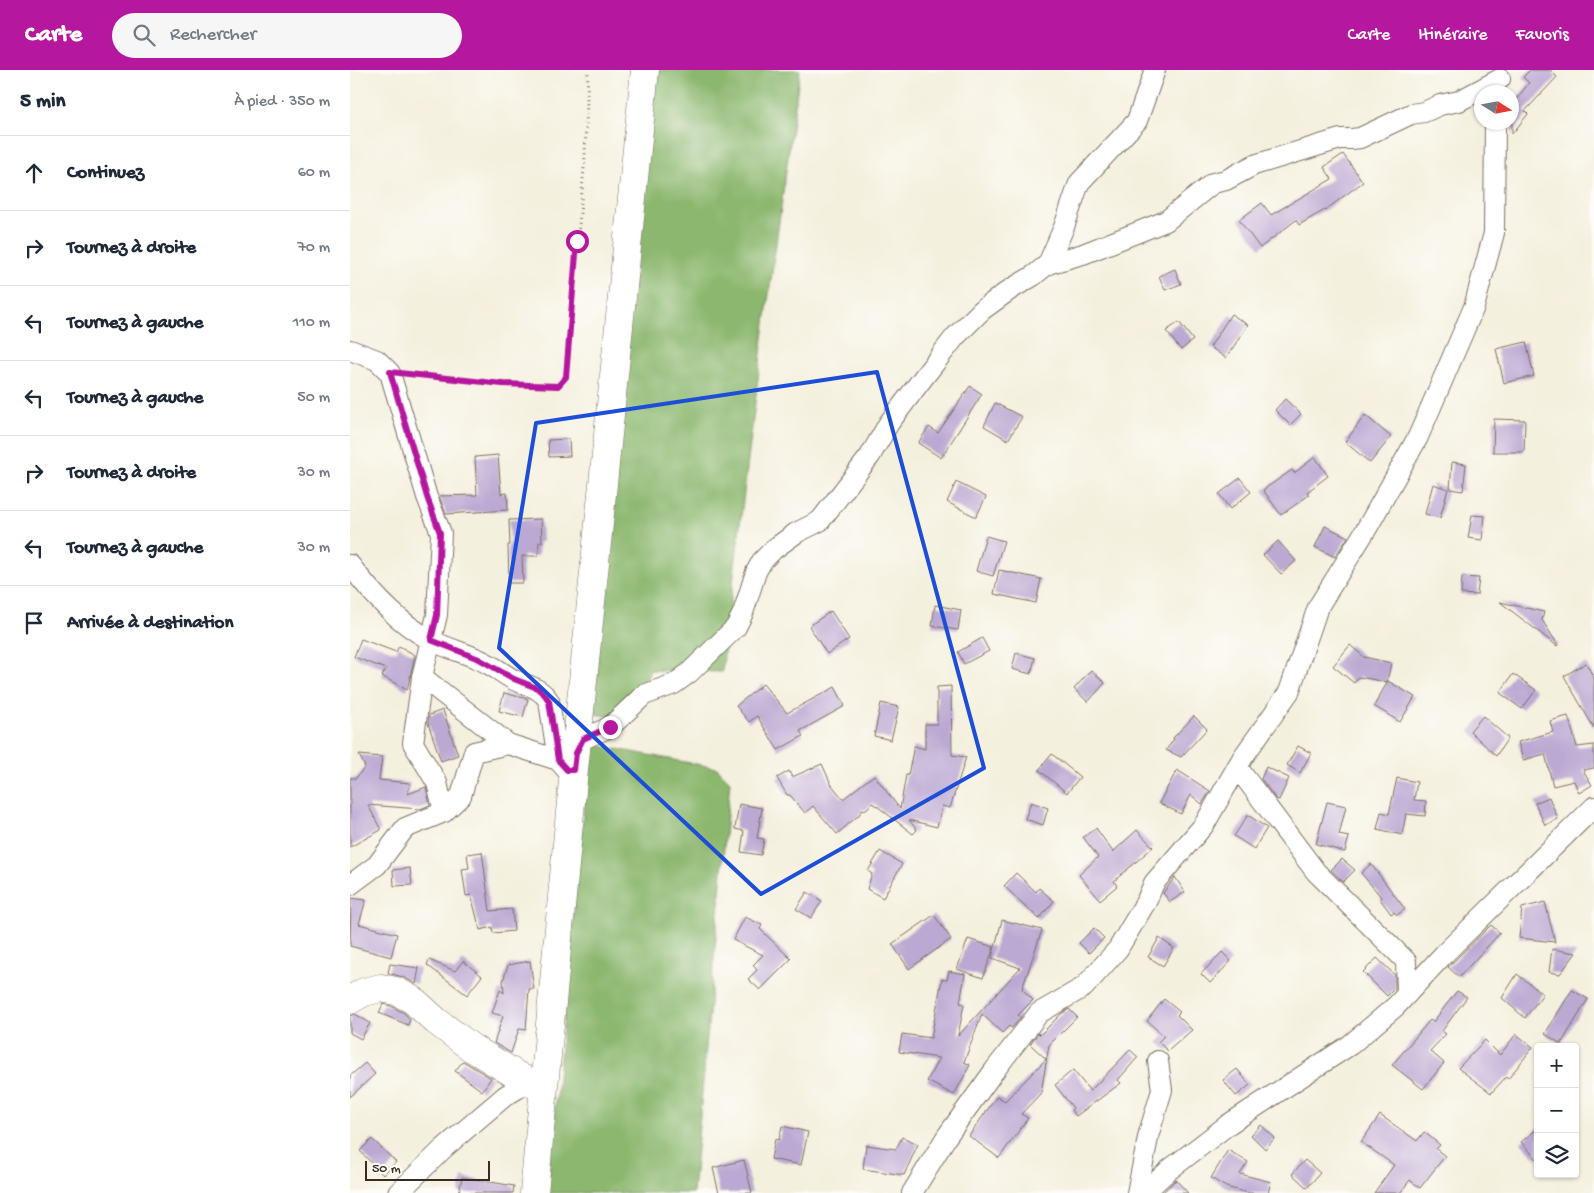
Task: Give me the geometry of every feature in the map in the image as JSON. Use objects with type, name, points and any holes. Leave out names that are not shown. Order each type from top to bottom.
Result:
[{"type":"main road","points":[[534,1193],[536,1082],[569,761],[645,70]]},
{"type":"main road","points":[[350,1000],[364,992],[381,988],[396,990],[413,1000],[436,1021],[472,1048],[536,1082]]},
{"type":"street","points":[[1048,264],[1064,227],[1079,183],[1136,121],[1155,70]]},
{"type":"street","points":[[569,761],[583,739],[610,727],[644,694],[674,684],[736,627],[756,572],[762,562],[774,549],[796,533],[820,521],[870,456],[889,423],[956,337],[982,310],[1048,264],[1084,254],[1166,221],[1213,183],[1226,180],[1254,165],[1340,139],[1360,138],[1412,114],[1459,101],[1503,81]]},
{"type":"street","points":[[912,1193],[958,1122],[994,1071],[1039,1013],[1084,987],[1118,949],[1147,900],[1154,882],[1204,825],[1237,767],[1289,692],[1318,607],[1367,528],[1418,437],[1474,307],[1494,233],[1494,130]]},
{"type":"street","points":[[350,350],[377,360],[390,372],[427,497],[440,533],[437,615],[422,677],[413,743],[437,783],[444,812]]},
{"type":"street","points":[[350,565],[374,596],[409,626],[431,640],[479,659],[514,679],[537,688],[545,695],[549,701],[569,761]]},
{"type":"street","points":[[422,677],[508,744],[569,761]]},
{"type":"street","points":[[350,885],[377,865],[406,828],[444,812],[461,796],[474,752],[508,744]]},
{"type":"street","points":[[1237,767],[1316,872],[1406,961],[1407,994]]},
{"type":"street","points":[[1144,1193],[1169,1170],[1230,1124],[1350,1045],[1396,1006],[1444,954],[1594,806]]},
{"type":"street","points":[[1137,1193],[1149,1133],[1162,1090],[1158,1061]]},
{"type":"street","points":[[398,1193],[444,1148],[497,1102],[536,1082]]},
{"type":"path","points":[[390,372],[503,384],[558,386],[566,377],[585,156],[588,70]]},
{"type":"highlighted area","points":[[877,372],[984,768],[761,894],[499,648],[536,423]]},
{"type":"green space","points":[[655,70],[800,70],[763,338],[722,672],[650,670],[633,719],[592,714]]},
{"type":"green space","points":[[590,744],[717,768],[730,781],[693,1193],[547,1193]]},
{"type":"building","points":[[1530,70],[1550,70],[1557,77],[1525,111],[1528,114],[1519,125],[1519,96],[1529,83],[1523,77]]},
{"type":"building","points":[[1343,154],[1363,182],[1328,208],[1299,225],[1296,220],[1260,248],[1239,220],[1262,203],[1271,215],[1332,179],[1324,167]]},
{"type":"building","points":[[1175,269],[1181,284],[1165,290],[1159,276]]},
{"type":"building","points":[[1231,314],[1248,325],[1226,358],[1210,347]]},
{"type":"building","points":[[1179,322],[1193,340],[1181,350],[1166,331]]},
{"type":"building","points":[[1526,342],[1534,376],[1504,383],[1496,349]]},
{"type":"building","points":[[970,386],[982,394],[941,458],[918,443],[929,427],[938,433]]},
{"type":"building","points":[[1285,399],[1301,414],[1290,425],[1275,410]]},
{"type":"building","points":[[995,403],[1022,417],[1008,440],[984,426]]},
{"type":"building","points":[[1365,415],[1391,437],[1370,463],[1345,442]]},
{"type":"building","points":[[1494,419],[1525,420],[1524,452],[1493,452]]},
{"type":"building","points":[[569,439],[570,456],[549,457],[548,440]]},
{"type":"building","points":[[498,455],[501,494],[507,493],[508,510],[446,514],[439,496],[477,495],[475,457]]},
{"type":"building","points":[[1315,457],[1328,476],[1307,492],[1309,495],[1281,515],[1263,490],[1292,470],[1294,473]]},
{"type":"building","points":[[1452,462],[1466,464],[1463,491],[1450,489]]},
{"type":"building","points":[[1240,478],[1251,492],[1230,509],[1219,494]]},
{"type":"building","points":[[956,482],[986,497],[976,517],[947,502]]},
{"type":"building","points":[[1433,484],[1448,489],[1440,518],[1425,514]]},
{"type":"building","points":[[1472,515],[1485,516],[1482,540],[1468,538]]},
{"type":"building","points":[[541,519],[542,542],[539,542],[538,556],[522,556],[523,583],[509,583],[509,520]]},
{"type":"building","points":[[1325,526],[1348,537],[1335,557],[1315,547]]},
{"type":"building","points":[[986,536],[1004,541],[993,576],[976,571]]},
{"type":"building","points":[[1278,541],[1296,561],[1281,574],[1263,555]]},
{"type":"building","points":[[999,570],[1041,579],[1036,603],[994,594]]},
{"type":"building","points":[[1462,577],[1479,578],[1477,595],[1461,594]]},
{"type":"building","points":[[1500,602],[1544,612],[1542,620],[1558,645],[1557,646]]},
{"type":"building","points":[[935,605],[961,610],[958,630],[932,626]]},
{"type":"building","points":[[831,611],[849,639],[827,654],[809,626]]},
{"type":"building","points":[[982,638],[989,651],[964,664],[958,652]]},
{"type":"building","points":[[361,639],[396,652],[399,646],[415,655],[407,690],[382,676],[386,669],[354,657]]},
{"type":"building","points":[[1350,645],[1364,657],[1391,663],[1387,682],[1359,677],[1354,683],[1333,666]]},
{"type":"building","points":[[1016,653],[1035,658],[1031,674],[1012,669]]},
{"type":"building","points":[[1586,663],[1594,678],[1594,728],[1564,676]]},
{"type":"building","points":[[1091,670],[1105,683],[1088,702],[1074,689]]},
{"type":"building","points":[[1513,674],[1536,690],[1522,709],[1500,693]]},
{"type":"building","points":[[1388,681],[1415,697],[1400,722],[1374,706]]},
{"type":"building","points":[[763,684],[787,713],[835,687],[845,706],[800,731],[803,736],[778,750],[757,716],[749,722],[736,706]]},
{"type":"building","points":[[951,686],[952,755],[966,757],[950,808],[942,806],[937,827],[909,820],[917,830],[913,834],[873,803],[865,810],[862,809],[859,815],[837,834],[813,806],[805,813],[790,795],[787,795],[777,778],[789,771],[792,777],[822,764],[831,784],[843,799],[874,775],[900,809],[906,775],[908,775],[914,746],[925,749],[925,724],[937,724],[937,687]]},
{"type":"building","points":[[504,693],[528,699],[523,717],[499,711]]},
{"type":"building","points":[[881,703],[899,707],[891,740],[874,736]]},
{"type":"building","points":[[443,710],[458,755],[441,761],[428,723],[429,715]]},
{"type":"building","points":[[1194,716],[1207,729],[1181,757],[1166,750],[1173,738]]},
{"type":"building","points":[[1483,716],[1508,738],[1496,756],[1470,731]]},
{"type":"building","points":[[1568,716],[1577,747],[1594,745],[1594,768],[1583,770],[1592,785],[1579,793],[1574,781],[1553,786],[1545,754],[1523,760],[1518,742],[1553,732],[1550,721]]},
{"type":"building","points":[[1298,746],[1311,753],[1300,773],[1287,765]]},
{"type":"building","points":[[1052,754],[1080,777],[1067,793],[1039,770]]},
{"type":"building","points":[[359,755],[382,757],[379,780],[410,783],[408,794],[426,787],[430,805],[420,809],[368,805],[381,830],[350,847],[350,778],[356,778],[365,767]]},
{"type":"building","points":[[1266,767],[1289,778],[1279,800],[1276,799],[1261,779]]},
{"type":"building","points":[[1177,770],[1210,791],[1202,804],[1191,795],[1181,814],[1159,803]]},
{"type":"building","points":[[1397,778],[1417,782],[1414,800],[1426,801],[1425,816],[1406,814],[1402,835],[1377,829],[1381,812],[1389,814]]},
{"type":"building","points":[[1549,797],[1558,819],[1545,825],[1535,803]]},
{"type":"building","points":[[1031,802],[1048,808],[1043,825],[1025,819]]},
{"type":"building","points":[[1327,802],[1346,806],[1339,835],[1349,837],[1345,852],[1316,844]]},
{"type":"building","points":[[739,804],[762,808],[757,838],[764,839],[761,855],[741,852],[744,831],[735,829]]},
{"type":"building","points":[[1248,815],[1267,828],[1254,849],[1234,836]]},
{"type":"building","points":[[1096,828],[1113,852],[1137,830],[1153,847],[1114,881],[1117,886],[1100,900],[1079,875],[1098,857],[1083,837]]},
{"type":"building","points":[[880,851],[902,864],[883,898],[867,889],[872,874],[868,871]]},
{"type":"building","points":[[482,852],[490,911],[512,909],[514,931],[493,933],[492,927],[480,930],[471,895],[466,896],[462,869],[469,868],[467,854]]},
{"type":"building","points":[[1342,859],[1355,870],[1343,882],[1331,870]]},
{"type":"building","points":[[1371,864],[1405,909],[1397,915],[1394,912],[1391,914],[1380,899],[1382,898],[1361,873]]},
{"type":"building","points":[[410,868],[412,885],[394,886],[393,870]]},
{"type":"building","points":[[1016,873],[1036,892],[1039,888],[1054,901],[1039,919],[1004,886]]},
{"type":"building","points":[[1175,877],[1185,892],[1170,902],[1163,893]]},
{"type":"building","points":[[807,892],[822,901],[811,918],[796,909]]},
{"type":"building","points":[[351,898],[366,900],[359,924],[397,934],[391,957],[350,946]]},
{"type":"building","points":[[1545,902],[1555,942],[1519,938],[1522,908]]},
{"type":"building","points":[[934,915],[951,939],[909,969],[892,944]]},
{"type":"building","points":[[745,917],[762,925],[760,929],[791,959],[760,990],[748,979],[757,970],[753,965],[763,955],[733,940]]},
{"type":"building","points":[[1002,920],[1042,930],[1022,989],[1033,1000],[1018,1015],[1021,1017],[1012,1028],[1009,1026],[1002,1033],[982,1014],[964,1062],[970,1065],[954,1095],[927,1081],[939,1058],[899,1052],[902,1034],[931,1038],[942,979],[947,980],[949,971],[965,974],[960,1003],[964,1004],[958,1036],[1020,968],[992,958]]},
{"type":"building","points":[[1491,925],[1500,933],[1459,977],[1448,967]]},
{"type":"building","points":[[1094,928],[1104,938],[1089,953],[1079,943]]},
{"type":"building","points":[[1159,938],[1174,948],[1163,966],[1148,957]]},
{"type":"building","points":[[968,939],[994,947],[983,978],[957,969]]},
{"type":"building","points":[[1552,949],[1576,953],[1560,974],[1549,972]]},
{"type":"building","points":[[1222,952],[1231,961],[1210,983],[1201,974]]},
{"type":"building","points":[[1377,958],[1395,975],[1395,988],[1387,996],[1363,972]]},
{"type":"building","points":[[429,960],[455,971],[463,961],[482,976],[467,995],[427,965]]},
{"type":"building","points":[[530,961],[534,989],[529,989],[526,1030],[519,1029],[511,1053],[494,1043],[503,1016],[492,1013],[500,990],[504,993],[503,981],[508,965]]},
{"type":"building","points":[[390,964],[419,968],[416,984],[403,977],[388,973]]},
{"type":"building","points":[[1517,974],[1543,994],[1525,1018],[1502,998]]},
{"type":"building","points":[[1572,990],[1588,999],[1562,1043],[1545,1034]]},
{"type":"building","points":[[1457,991],[1467,997],[1442,1031],[1446,1034],[1430,1051],[1444,1063],[1423,1089],[1392,1065],[1430,1020],[1433,1022]]},
{"type":"building","points":[[1164,999],[1180,1012],[1177,1015],[1192,1030],[1168,1051],[1158,1042],[1164,1036],[1147,1021]]},
{"type":"building","points":[[383,1004],[404,1013],[410,1019],[408,1025],[379,1013]]},
{"type":"building","points":[[1069,1009],[1077,1017],[1049,1045],[1041,1093],[1021,1114],[1028,1118],[999,1158],[969,1136],[997,1096],[1005,1101],[1046,1059],[1030,1044],[1038,1033],[1040,1035],[1061,1014]]},
{"type":"building","points":[[355,1014],[370,1023],[361,1039],[350,1033],[350,1016]]},
{"type":"building","points":[[1516,1034],[1533,1047],[1508,1079],[1506,1077],[1491,1093],[1458,1068],[1485,1040],[1500,1055]]},
{"type":"building","points":[[1130,1050],[1138,1057],[1118,1080],[1121,1083],[1076,1116],[1071,1110],[1073,1108],[1055,1085],[1073,1070],[1090,1091]]},
{"type":"building","points":[[463,1061],[491,1078],[482,1091],[455,1071]]},
{"type":"building","points":[[365,1063],[375,1074],[350,1097],[350,1076]]},
{"type":"building","points":[[1237,1069],[1250,1085],[1236,1096],[1223,1080]]},
{"type":"building","points":[[1380,1115],[1417,1141],[1424,1132],[1440,1145],[1436,1149],[1445,1156],[1420,1188],[1410,1180],[1400,1193],[1374,1193],[1394,1165],[1361,1142]]},
{"type":"building","points":[[1261,1125],[1275,1138],[1265,1149],[1251,1135]]},
{"type":"building","points":[[782,1126],[808,1132],[801,1165],[771,1159],[775,1139],[779,1140]]},
{"type":"building","points":[[1534,1131],[1534,1156],[1521,1142]]},
{"type":"building","points":[[902,1137],[918,1144],[904,1175],[863,1169],[866,1145],[896,1149]]},
{"type":"building","points":[[372,1139],[396,1162],[383,1175],[360,1151]]},
{"type":"building","points":[[1228,1150],[1248,1162],[1240,1174],[1271,1182],[1268,1193],[1248,1193],[1226,1187],[1211,1178]]},
{"type":"building","points":[[744,1160],[752,1193],[719,1193],[713,1168]]},
{"type":"building","points":[[1305,1160],[1320,1173],[1307,1188],[1292,1174]]},
{"type":"building","points":[[462,1177],[514,1186],[513,1193],[459,1193]]},
{"type":"building","points":[[1176,1180],[1188,1193],[1162,1193]]},
{"type":"route","points":[[577,241],[566,377],[558,386],[503,384],[390,372],[406,431],[440,533],[437,615],[431,640],[479,659],[514,679],[537,688],[545,695],[549,701],[558,760],[567,770],[574,770],[576,753],[583,739],[610,727]]}]
